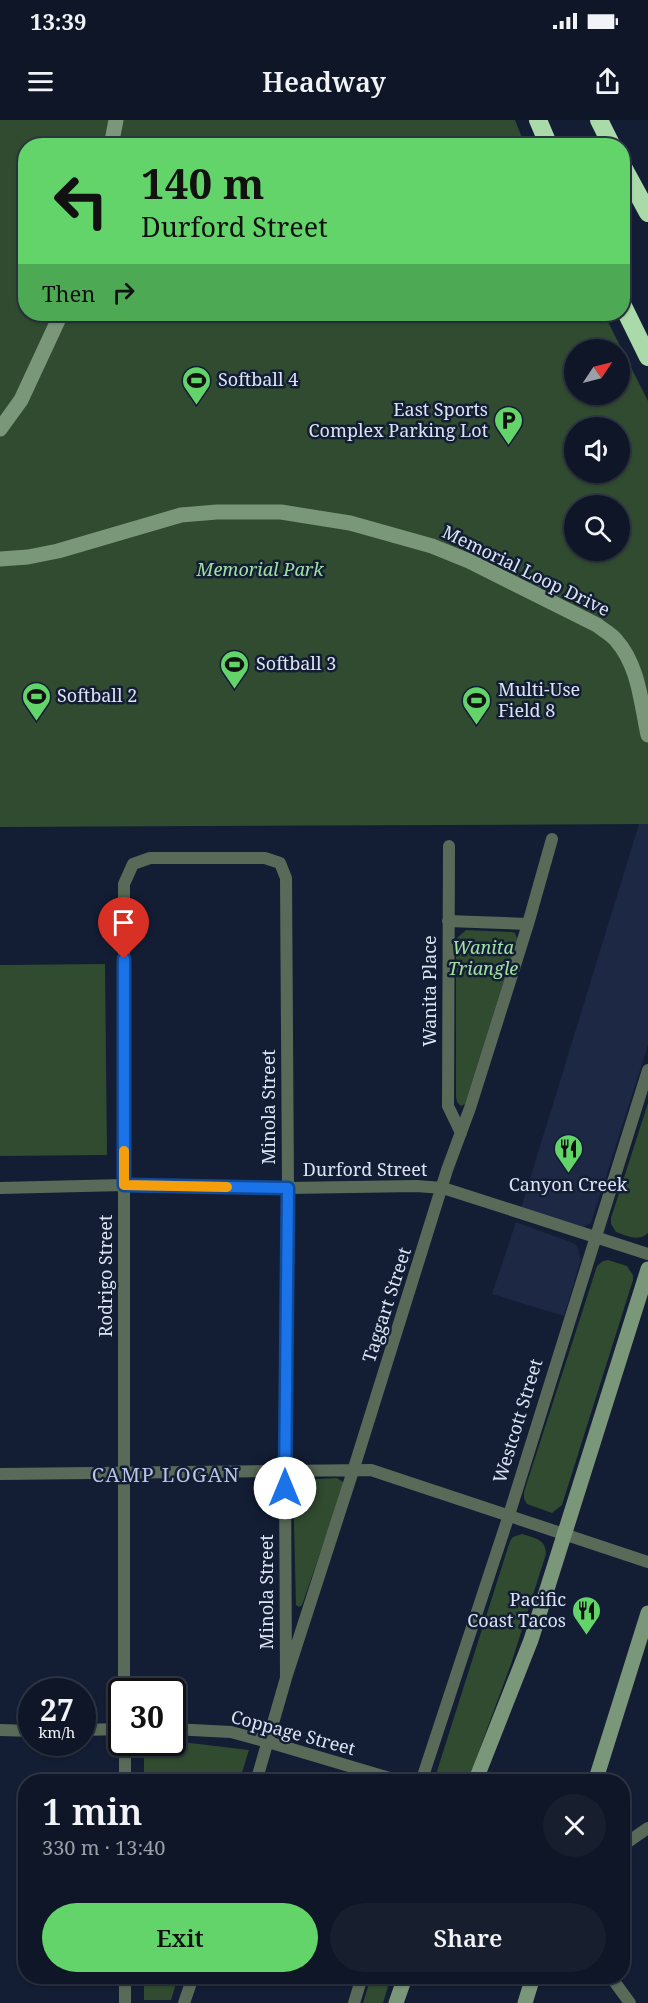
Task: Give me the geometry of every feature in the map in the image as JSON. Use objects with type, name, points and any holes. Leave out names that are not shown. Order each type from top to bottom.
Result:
[{"type":"highway","points":[[538,120],[546,138]]},
{"type":"highway","points":[[599,120],[608,138]]},
{"type":"highway","points":[[630,180],[648,213]]},
{"type":"highway","points":[[630,320],[648,357]]},
{"type":"street","points":[[113,138],[116,120]]},
{"type":"street","points":[[0,429],[21,400],[59,321]]},
{"type":"street","name":"Memorial Loop Drive","points":[[0,559],[28,557],[58,551],[181,515],[217,512],[281,512],[350,523],[455,554],[597,625],[615,639],[626,655],[636,677],[648,735]]},
{"type":"street","name":"Taggart Street","points":[[258,1774],[286,1678],[528,924],[552,839]]},
{"type":"street","name":"Wanita Place","points":[[449,846],[448,1106],[461,1133]]},
{"type":"street","name":"Rodrigo Street","points":[[124,1678],[124,884],[133,864],[150,858],[206,858]]},
{"type":"street","name":"Minola Street","points":[[206,858],[265,858],[280,863],[286,878],[288,1188],[285,1470],[286,1678]]},
{"type":"street","points":[[448,921],[528,924]]},
{"type":"street","name":"Westcott Street","points":[[424,1774],[509,1515],[648,1070]]},
{"type":"street","name":"Durford Street","points":[[0,1188],[124,1185],[443,1188],[648,1254]]},
{"type":"street","points":[[478,1774],[531,1640],[648,1269]]},
{"type":"street","points":[[0,1474],[371,1470],[648,1562]]},
{"type":"street","points":[[598,1774],[648,1613]]},
{"type":"street","points":[[0,1730],[18,1731]]},
{"type":"street","name":"Coppage Street","points":[[186,1730],[231,1732],[376,1774]]},
{"type":"street","points":[[124,1756],[125,1774]]},
{"type":"street","points":[[630,1840],[648,1828]]},
{"type":"street","points":[[125,1984],[125,2003]]},
{"type":"street","points":[[184,2003],[191,1984]]},
{"type":"street","points":[[354,2003],[360,1984]]},
{"type":"street","points":[[396,2003],[403,1984]]},
{"type":"street","points":[[525,2003],[531,1984]]},
{"type":"street","points":[[616,1984],[630,2003]]},
{"type":"shaded area","points":[[639,824],[648,824],[648,1045],[591,1223],[583,1227],[521,1208]]},
{"type":"shaded area","points":[[516,1222],[576,1245],[581,1259],[564,1316],[492,1294]]},
{"type":"green space","name":"Memorial Park","points":[[0,120],[515,120],[522,138],[18,138],[18,321],[608,321],[617,339],[564,339],[564,405],[630,405],[630,365],[648,401],[648,824],[0,827]]},
{"type":"green space","name":"Wanita Triangle","points":[[466,930],[512,932],[515,933],[517,939],[465,1104],[461,1106],[456,1097],[456,942]]},
{"type":"green space","points":[[105,964],[107,1155],[0,1156],[0,965]]},
{"type":"green space","points":[[648,1103],[648,1233],[644,1236],[633,1237],[616,1232],[611,1224],[611,1218]]},
{"type":"green space","points":[[608,1260],[627,1266],[633,1275],[633,1280],[562,1505],[552,1513],[527,1504],[524,1492],[597,1266]]},
{"type":"green space","points":[[337,1478],[343,1482],[343,1488],[302,1605],[299,1607],[296,1605],[293,1485],[298,1480]]},
{"type":"green space","points":[[522,1534],[535,1538],[542,1542],[546,1554],[511,1664],[470,1774],[438,1774],[437,1771],[513,1537]]},
{"type":"green space","points":[[186,1743],[249,1750],[242,1774],[144,1774],[144,1756],[186,1756]]},
{"type":"green space","points":[[144,1984],[176,1984],[171,2000],[144,2000]]},
{"type":"green space","points":[[369,1984],[389,1984],[383,2003],[363,2003]]},
{"type":"slow traffic","points":[[124,1151],[124,1185],[227,1187]]},
{"type":"place","name":"Softball 4","points":[[197,406]]},
{"type":"place","name":"East Sports Complex Parking Lot","points":[[509,446]]},
{"type":"place","name":"Softball 3","points":[[235,690]]},
{"type":"place","name":"Softball 2","points":[[36,722]]},
{"type":"place","name":"Multi-Use Field 8","points":[[477,726]]},
{"type":"place","name":"Canyon Creek","points":[[568,1174]]},
{"type":"place","name":"Pacific Coast Tacos","points":[[587,1636]]},
{"type":"district","name":"CAMP LOGAN","points":[[166,1475]]},
{"type":"route","points":[[124,959],[124,1185],[288,1188],[285,1488]]}]
